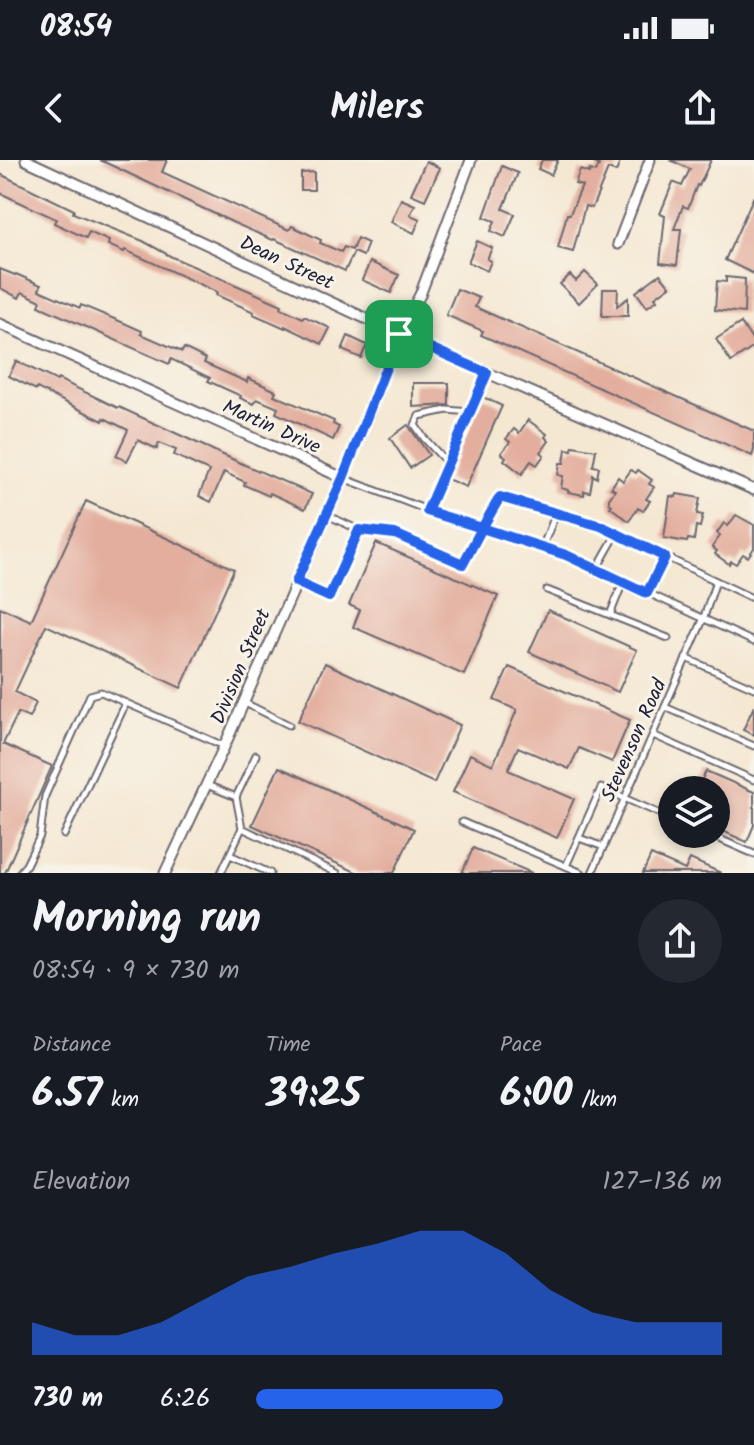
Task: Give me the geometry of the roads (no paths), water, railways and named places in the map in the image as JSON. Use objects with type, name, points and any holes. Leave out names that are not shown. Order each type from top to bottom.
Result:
[{"type":"street","name":"Dean Street","points":[[26,160],[399,334],[754,490]]},
{"type":"street","name":"Division Street","points":[[165,873],[343,478],[399,334],[420,295],[471,160]]},
{"type":"street","points":[[618,244],[650,160]]},
{"type":"street","name":"Martin Drive","points":[[0,324],[343,478]]},
{"type":"lane","points":[[427,511],[487,373]]},
{"type":"lane","points":[[447,463],[415,425],[419,416],[447,410],[470,412]]},
{"type":"lane","name":"Martin Drive","points":[[343,478],[427,511],[566,555],[754,642]]},
{"type":"lane","points":[[327,514],[359,530],[395,534],[463,564],[500,497],[601,526],[754,599]]},
{"type":"lane","points":[[542,548],[556,513]]},
{"type":"lane","points":[[296,582],[329,597],[359,530]]},
{"type":"lane","points":[[596,570],[617,533]]},
{"type":"lane","points":[[647,593],[665,557]]},
{"type":"lane","name":"Stevenson Road","points":[[592,873],[703,620],[716,581]]},
{"type":"lane","points":[[610,615],[623,582]]},
{"type":"lane","points":[[547,590],[668,638]]},
{"type":"lane","points":[[686,658],[754,688]]},
{"type":"lane","points":[[19,873],[40,836],[45,796],[90,695],[101,692],[224,747]]},
{"type":"lane","points":[[64,835],[126,703]]},
{"type":"lane","points":[[244,703],[289,725]]},
{"type":"lane","points":[[665,707],[754,746]]},
{"type":"lane","points":[[652,735],[754,780]]},
{"type":"lane","points":[[221,873],[242,828],[236,797],[256,755]]},
{"type":"lane","points":[[206,784],[236,797]]},
{"type":"lane","points":[[566,866],[601,788],[658,813]]},
{"type":"lane","points":[[462,822],[582,873]]},
{"type":"lane","points":[[242,828],[337,873]]},
{"type":"lane","points":[[579,838],[604,847]]},
{"type":"lane","points":[[730,844],[754,854]]},
{"type":"lane","points":[[230,855],[270,873]]}]
